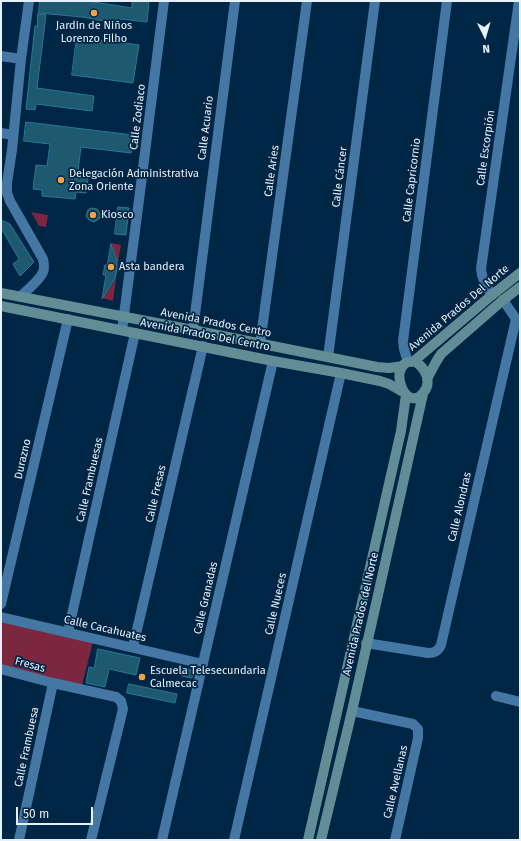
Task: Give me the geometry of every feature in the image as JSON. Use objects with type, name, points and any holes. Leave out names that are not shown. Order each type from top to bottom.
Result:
[{"type":"main road","name":"Avenida Prados Del Norte","points":[[408,363],[520,272]]},
{"type":"main road","name":"Avenida Prados Del Norte","points":[[427,379],[441,354],[520,287]]},
{"type":"main road","name":"Avenida Prados Centro","points":[[1,293],[377,367],[389,368],[408,363]]},
{"type":"main road","name":"Avenida Prados Del Centro","points":[[1,306],[341,372],[389,384],[405,394]]},
{"type":"main road","points":[[408,363],[420,364],[426,373],[427,379],[426,390],[423,394],[415,398],[410,397],[405,394],[400,383],[400,371],[408,363]]},
{"type":"main road","name":"Avenida Prados del Norte","points":[[308,840],[402,431],[405,394]]},
{"type":"main road","name":"Avenida Prados del Norte","points":[[321,840],[352,711],[359,674],[423,394]]},
{"type":"street","points":[[20,297],[40,278],[44,272],[42,259],[10,201],[7,192],[21,59],[29,1]]},
{"type":"street","name":"Calle Zodiaco","points":[[122,330],[164,1]]},
{"type":"street","name":"Calle Acuario","points":[[192,330],[235,1]]},
{"type":"street","name":"Calle Aries","points":[[260,344],[307,1]]},
{"type":"street","name":"Calle Cáncer","points":[[328,357],[375,1]]},
{"type":"street","name":"Calle Capricornio","points":[[408,363],[403,341],[448,1]]},
{"type":"street","name":"Calle Escorpión","points":[[492,295],[482,278],[481,269],[519,1]]},
{"type":"street","points":[[1,56],[21,59]]},
{"type":"street","points":[[1,133],[13,134]]},
{"type":"street","name":"Calle Alondras","points":[[366,643],[428,653],[434,653],[441,645],[516,319],[503,300]]},
{"type":"street","name":"Durazno","points":[[1,604],[68,319]]},
{"type":"street","name":"Calle Frambuesas","points":[[68,632],[135,333]]},
{"type":"street","name":"Calle Fresas","points":[[133,647],[203,346]]},
{"type":"street","name":"Calle Granadas","points":[[162,840],[273,360]]},
{"type":"street","name":"Calle Nueces","points":[[234,840],[341,372]]},
{"type":"street","name":"Calle Cacahuates","points":[[1,617],[203,664]]},
{"type":"street","name":"Fresas","points":[[1,669],[53,683]]},
{"type":"street","points":[[346,671],[359,674]]},
{"type":"street","points":[[53,683],[116,697],[121,701],[123,709],[91,840]]},
{"type":"street","name":"Calle Frambuesa","points":[[19,840],[53,683]]},
{"type":"street","points":[[496,696],[520,702]]},
{"type":"street","name":"Calle Avellanas","points":[[352,711],[412,724],[418,730],[418,738],[395,840]]},
{"type":"shaded area","points":[[31,212],[48,215],[46,227],[39,226]]},
{"type":"shaded area","points":[[111,243],[121,245],[118,262]]},
{"type":"shaded area","points":[[116,279],[113,301],[102,298],[111,287]]},
{"type":"shaded area","points":[[1,617],[94,638],[81,689],[1,669]]},
{"type":"building","points":[[40,1],[88,1],[132,8],[132,1],[149,1],[147,22],[121,19],[120,24],[82,17],[39,13]]},
{"type":"building","points":[[38,14],[46,15],[37,88],[94,96],[92,111],[36,104],[35,110],[26,109],[35,26],[37,26]]},
{"type":"building","points":[[77,37],[139,45],[133,83],[72,75]]},
{"type":"building","points":[[26,122],[133,135],[131,153],[81,147],[78,171],[89,172],[86,193],[76,192],[75,199],[42,196],[42,190],[33,189],[36,165],[47,166],[50,144],[24,141]]},
{"type":"building","points":[[118,207],[129,208],[126,235],[115,234]]},
{"type":"building","name":"Kiosco","points":[[92,208],[97,209],[100,213],[100,218],[94,222],[89,220],[86,216],[88,210]]},
{"type":"building","points":[[1,220],[10,224],[34,262],[20,276],[13,264],[19,259],[1,228]]},
{"type":"building","name":"Asta bandera","points":[[111,244],[117,260],[117,270],[115,279],[102,299],[106,275],[103,275],[105,265],[107,265]]},
{"type":"building","points":[[98,649],[140,658],[136,675],[109,669],[105,687],[86,683],[89,667],[94,668]]},
{"type":"building","points":[[184,668],[194,670],[192,678],[182,676]]},
{"type":"building","points":[[129,684],[177,694],[175,703],[127,693]]},
{"type":"place","name":"Jardin de Niños Lorenzo Filho","points":[[94,13]]},
{"type":"place","name":"Delegación Administrativa Zona Oriente","points":[[61,180]]},
{"type":"place","name":"Kiosco","points":[[93,215]]},
{"type":"place","name":"Asta bandera","points":[[111,267]]},
{"type":"place","name":"Escuela Telesecundaria Calmecac","points":[[142,677]]}]
